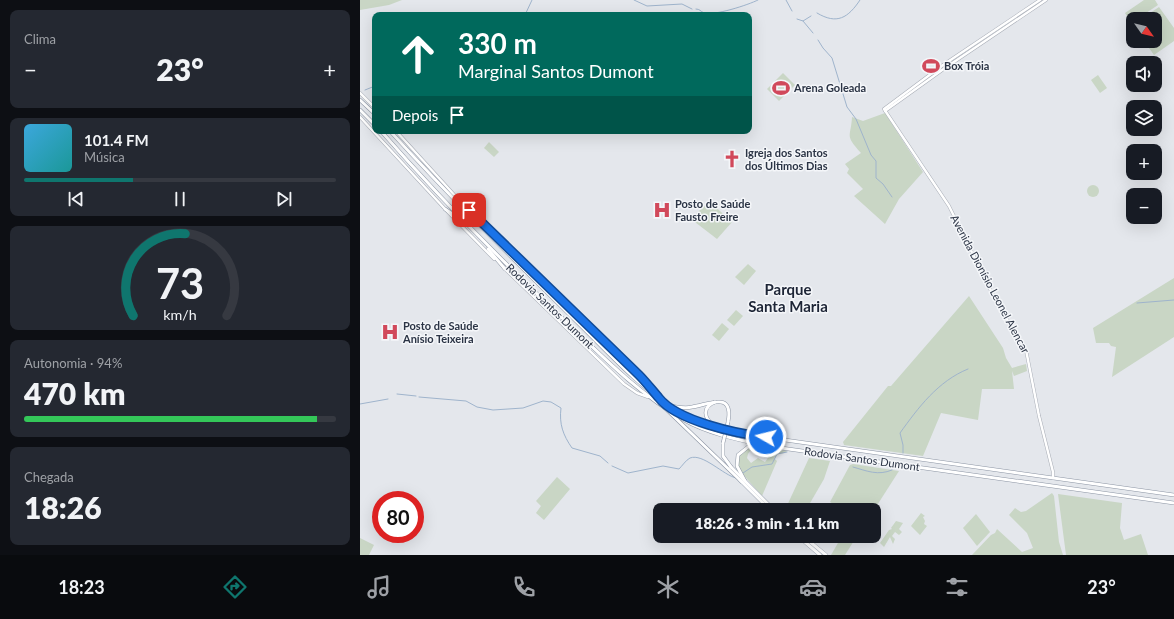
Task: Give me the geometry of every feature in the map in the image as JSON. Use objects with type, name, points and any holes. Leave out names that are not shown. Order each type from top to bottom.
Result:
[{"type":"main road","points":[[885,110],[943,65],[1040,0]]},
{"type":"main road","points":[[885,110],[1046,0]]},
{"type":"main road","points":[[360,93],[372,105]]},
{"type":"main road","points":[[360,100],[372,111]]},
{"type":"main road","points":[[360,110],[372,122]]},
{"type":"main road","name":"Avenida Dionísio Leonel Alencar","points":[[885,110],[949,206],[998,304],[1026,350],[1039,416],[1053,472],[1053,478]]},
{"type":"main road","points":[[360,117],[372,130]]},
{"type":"main road","points":[[376,134],[445,209],[624,384],[648,397]]},
{"type":"main road","name":"Rodovia Santos Dumont","points":[[383,134],[481,240],[627,380],[664,408],[700,428],[767,446],[1174,503]]},
{"type":"main road","name":"Rodovia Santos Dumont","points":[[394,134],[482,230],[623,366],[669,406],[691,418],[716,427],[749,435],[1174,495]]},
{"type":"main road","points":[[399,134],[469,210],[643,379],[659,398]]},
{"type":"main road","points":[[445,209],[461,219]]},
{"type":"main road","points":[[482,230],[506,246]]},
{"type":"main road","points":[[481,240],[505,269]]},
{"type":"main road","points":[[597,335],[623,366]]},
{"type":"main road","points":[[716,427],[707,420],[705,413],[709,405],[718,401]]},
{"type":"main road","points":[[669,406],[687,408],[718,401],[728,408],[728,422],[723,443],[723,454],[731,467],[764,503]]},
{"type":"main road","points":[[664,408],[766,503]]},
{"type":"main road","points":[[744,482],[737,468],[738,455],[748,447],[767,446]]},
{"type":"main road","points":[[808,543],[820,555]]},
{"type":"main road","points":[[810,543],[826,555]]},
{"type":"green space","points":[[360,0],[402,0],[389,5],[360,10]]},
{"type":"green space","points":[[1144,0],[1155,0],[1158,5],[1148,12],[1126,12]]},
{"type":"green space","points":[[1159,7],[1174,28],[1174,41],[1154,55],[1149,48],[1162,48],[1162,12],[1152,12]]},
{"type":"green space","name":"Arena Goleada","points":[[783,73],[795,85],[779,101],[767,89]]},
{"type":"green space","points":[[1098,75],[1107,88],[1100,93],[1091,80]]},
{"type":"green space","points":[[885,113],[923,172],[899,199],[885,224],[854,196],[863,189],[847,173],[849,169],[845,164],[861,153],[850,139],[852,117],[863,121]]},
{"type":"green space","points":[[489,142],[499,152],[494,157],[484,148]]},
{"type":"green space","points":[[1093,185],[1097,187],[1099,191],[1097,195],[1093,197],[1089,195],[1087,191],[1089,187]]},
{"type":"green space","points":[[709,201],[732,222],[717,239],[691,219]]},
{"type":"green space","points":[[748,264],[756,271],[744,285],[735,277]]},
{"type":"green space","points":[[1174,278],[1174,337],[1112,377],[1116,347],[1111,346],[1109,343],[1096,343],[1093,328]]},
{"type":"green space","points":[[969,296],[1003,348],[1006,358],[1012,368],[1026,364],[1027,371],[1014,376],[1012,371],[1014,389],[982,389],[978,420],[941,413],[923,456],[844,445],[843,442],[888,386],[891,386]]},
{"type":"green space","points":[[736,310],[743,316],[734,326],[727,320]]},
{"type":"green space","points":[[722,323],[729,329],[719,341],[712,335]]},
{"type":"green space","points":[[747,448],[752,448],[747,458],[751,463],[758,458],[765,462],[774,449],[787,451],[785,453],[778,454],[774,458],[777,461],[762,496],[739,470],[738,457]]},
{"type":"green space","points":[[809,458],[830,461],[824,479],[810,503],[788,503]]},
{"type":"green space","points":[[853,464],[899,471],[878,503],[832,503],[830,502],[850,465]]},
{"type":"green space","points":[[557,477],[570,489],[544,520],[536,513],[541,506],[536,501]]},
{"type":"green space","points":[[1052,493],[1054,496],[1059,542],[1063,555],[972,555],[991,535],[995,533],[997,529],[1022,552],[1033,548],[1027,533],[1009,515],[1015,508],[1021,512],[1026,511]]},
{"type":"green space","points":[[1058,494],[1122,503],[1120,528],[1124,540],[1141,534],[1148,555],[1066,555]]},
{"type":"green space","points":[[921,513],[925,516],[923,517],[925,521],[924,524],[927,526],[920,535],[911,526]]},
{"type":"green space","points":[[976,514],[990,532],[977,546],[963,528]]},
{"type":"green space","points":[[896,521],[903,523],[899,529],[902,532],[899,535],[895,532],[892,536],[895,539],[893,544],[890,537],[884,547],[880,543],[889,530],[892,529],[891,528]]},
{"type":"green space","points":[[360,538],[374,545],[369,555],[360,555]]},
{"type":"green space","points":[[838,543],[853,543],[845,555],[831,555]]},
{"type":"waterway","points":[[526,12],[532,0]]},
{"type":"waterway","points":[[634,0],[647,6],[682,4],[692,9]]},
{"type":"waterway","points":[[723,12],[758,0]]},
{"type":"waterway","points":[[786,0],[792,11]]},
{"type":"waterway","points":[[817,13],[830,19],[842,18],[851,11],[860,0]]},
{"type":"waterway","points":[[696,9],[702,12]]},
{"type":"waterway","points":[[797,19],[803,21],[811,16]]},
{"type":"waterway","points":[[803,21],[813,33]]},
{"type":"waterway","points":[[818,40],[832,58],[847,107],[856,119],[871,155],[876,161],[876,178],[883,184],[892,197]]},
{"type":"waterway","points":[[365,90],[372,87]]},
{"type":"waterway","points":[[1137,303],[1174,300]]},
{"type":"waterway","points":[[903,453],[900,433],[914,414],[938,388],[957,374],[968,369]]},
{"type":"waterway","points":[[397,394],[416,396]]},
{"type":"waterway","points":[[419,397],[466,401],[477,407],[493,410],[523,408],[543,401],[551,402],[561,408],[562,429],[572,448],[600,456],[608,463]]},
{"type":"waterway","points":[[360,404],[388,399]]},
{"type":"waterway","points":[[743,473],[752,467],[772,464],[777,454],[787,452]]},
{"type":"waterway","points":[[612,466],[628,473],[663,466],[679,469],[690,458],[695,457],[707,461],[725,473],[736,478]]},
{"type":"waterway","points":[[853,467],[877,473],[892,470]]},
{"type":"place","name":"Box Tróia","points":[[931,66]]},
{"type":"place","name":"Arena Goleada","points":[[781,88]]},
{"type":"place","name":"Igreja dos Santos dos Últimos Dias","points":[[732,159]]},
{"type":"place","name":"Posto de Saúde Fausto Freire","points":[[662,210]]},
{"type":"place","name":"Posto de Saúde Anísio Teixeira","points":[[390,332]]},
{"type":"district","name":"Parque Santa Maria","points":[[788,298]]},
{"type":"route","points":[[469,210],[639,375],[659,398],[672,408],[703,423],[749,435],[766,437]]}]
